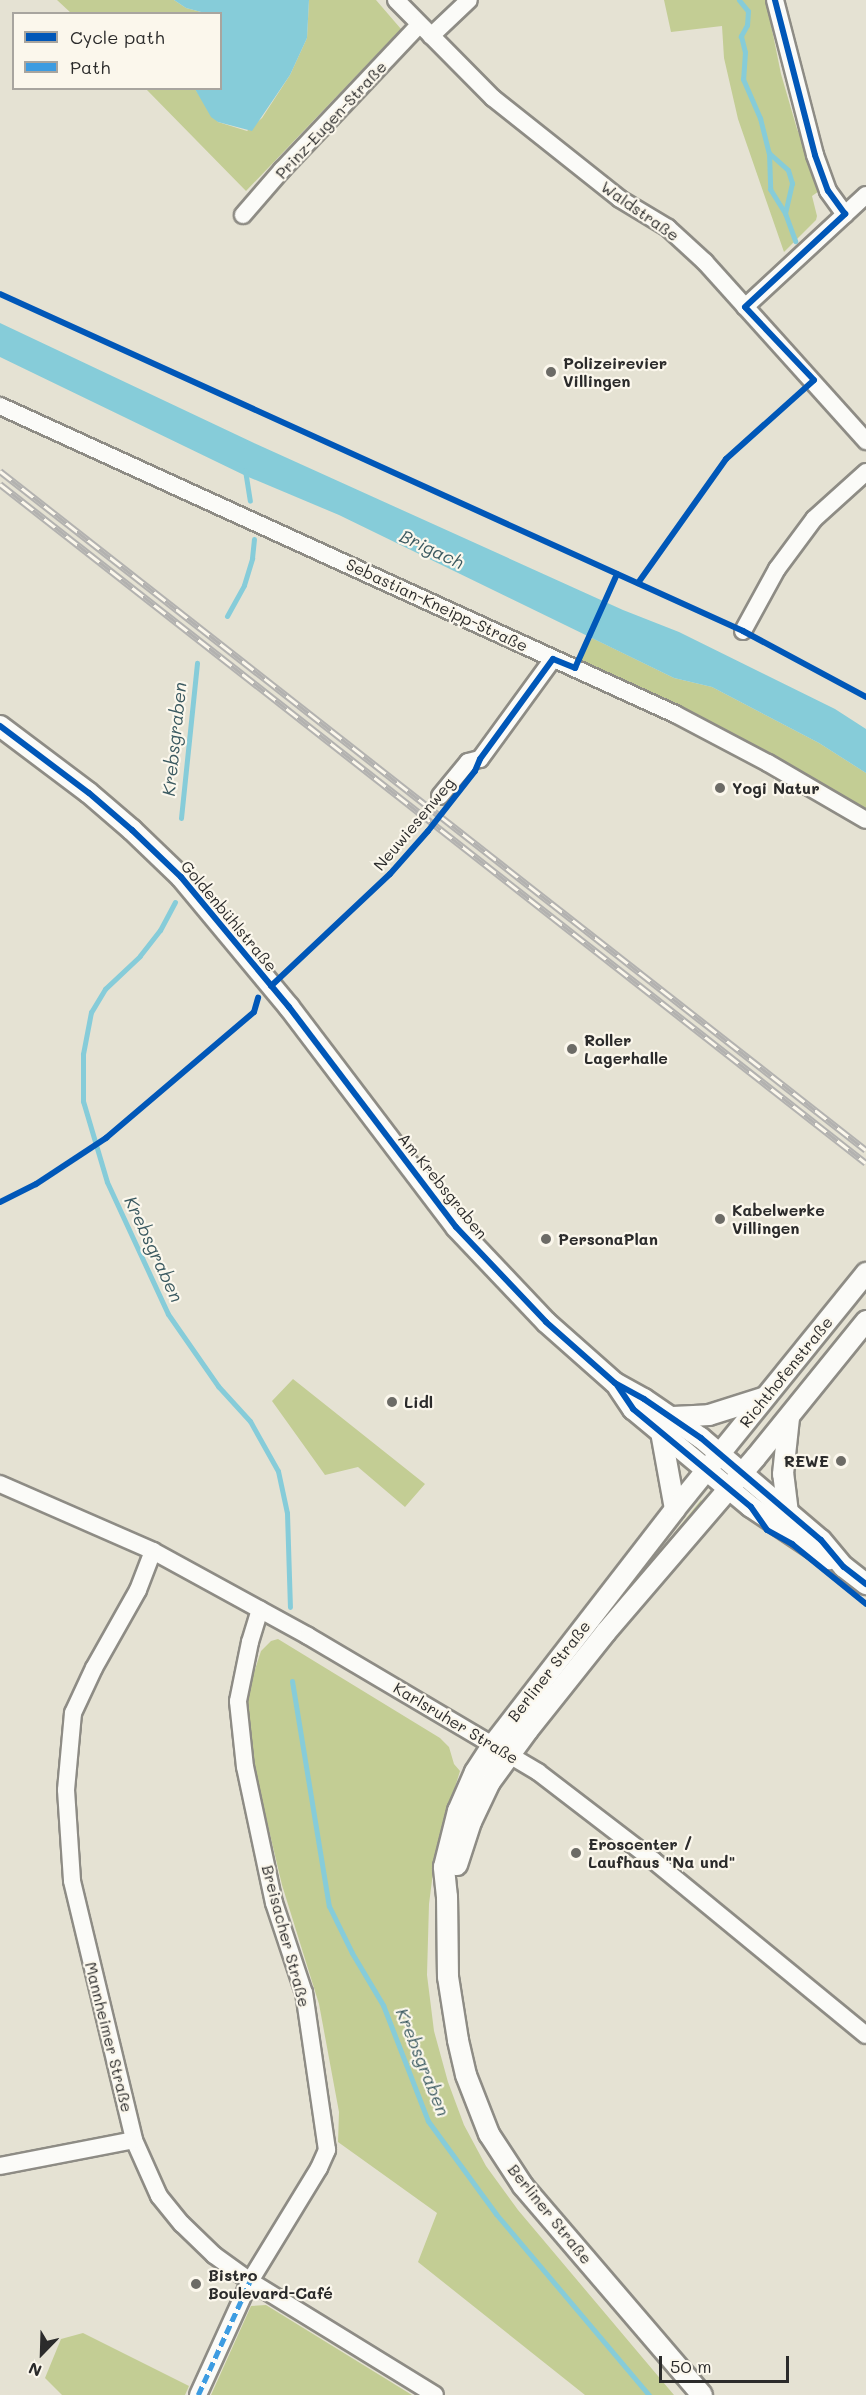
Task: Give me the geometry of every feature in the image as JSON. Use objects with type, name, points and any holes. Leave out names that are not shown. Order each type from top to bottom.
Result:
[{"type":"street","name":"Waldstraße","points":[[396,0],[493,98],[620,199],[668,228],[705,262],[814,380],[866,441]]},
{"type":"street","name":"Prinz-Eugen-Straße","points":[[243,215],[282,170],[425,31],[469,0]]},
{"type":"street","points":[[775,0],[815,155],[828,191],[845,214]]},
{"type":"street","points":[[745,307],[866,195]]},
{"type":"street","name":"Sebastian-Kneipp-Straße","points":[[0,406],[685,719],[768,763],[866,820]]},
{"type":"street","points":[[743,631],[777,569],[814,519],[866,472]]},
{"type":"street","name":"Neuwiesenweg","points":[[440,796],[468,762],[480,759],[553,659]]},
{"type":"street","name":"Goldenbühlstraße","points":[[0,726],[89,793],[181,877],[271,986]]},
{"type":"street","name":"Am Krebsgraben","points":[[271,986],[456,1227],[546,1322],[667,1425],[719,1454],[734,1482],[814,1551],[844,1567],[866,1584]]},
{"type":"street","name":"Richthofenstraße","points":[[706,1470],[866,1273]]},
{"type":"street","name":"Richthofenstraße","points":[[734,1482],[866,1321]]},
{"type":"street","points":[[675,1509],[667,1425],[709,1415],[765,1396]]},
{"type":"street","points":[[788,1513],[783,1474],[789,1416]]},
{"type":"street","name":"Am Krebsgraben","points":[[667,1425],[706,1470],[734,1482],[788,1513],[821,1540],[844,1567]]},
{"type":"street","name":"Berliner Straße","points":[[702,2395],[524,2186],[489,2134],[466,2075],[458,2040],[448,1977],[447,1897],[471,1822],[490,1782],[501,1750],[675,1509],[706,1470]]},
{"type":"street","name":"Berliner Straße","points":[[501,1750],[606,1632],[734,1482]]},
{"type":"street","name":"Karlsruher Straße","points":[[0,1484],[153,1551],[308,1636],[538,1772],[654,1861],[866,2035]]},
{"type":"street","name":"Mannheimer Straße","points":[[153,1551],[138,1590],[94,1668],[73,1713],[66,1790],[72,1881],[135,2140],[159,2196],[214,2255],[250,2281],[435,2395]]},
{"type":"street","name":"Breisacher Straße","points":[[198,2395],[250,2281],[319,2168],[327,2150],[304,1993],[274,1903],[244,1767],[238,1701],[250,1642],[260,1610]]},
{"type":"street","points":[[0,2166],[135,2140]]},
{"type":"green space","points":[[57,0],[174,0],[186,8],[201,12],[70,12]]},
{"type":"green space","points":[[309,0],[376,0],[401,29],[246,191],[147,90],[196,90],[218,122],[247,131],[262,118],[290,75],[307,38]]},
{"type":"green space","points":[[664,0],[766,0],[781,74],[797,129],[822,189],[812,196],[816,220],[784,252],[738,119],[724,58],[722,26],[671,32]]},
{"type":"green space","points":[[592,638],[674,678],[712,687],[819,743],[866,773],[866,820],[575,668]]},
{"type":"green space","points":[[293,1379],[425,1484],[405,1507],[358,1467],[325,1475],[272,1401]]},
{"type":"green space","points":[[701,1500],[705,1504],[527,1715]]},
{"type":"green space","points":[[278,1639],[440,1738],[449,1747],[454,1764],[460,1771],[436,1849],[429,1904],[427,1975],[434,2031],[448,2082],[464,2125],[486,2166],[518,2210],[674,2395],[585,2395],[418,2262],[437,2213],[338,2142],[339,2112],[319,2004],[282,1885],[255,1771],[244,1703],[261,1651],[271,1641]]},
{"type":"green space","points":[[266,2305],[412,2395],[211,2395],[251,2306]]},
{"type":"green space","points":[[83,2333],[189,2386],[185,2395],[62,2395],[45,2378],[61,2339]]},
{"type":"water","points":[[174,0],[309,0],[307,38],[290,75],[252,131],[218,122],[211,117],[196,90],[222,90],[222,12],[201,12],[186,8]]},
{"type":"water","name":"Brigach","points":[[0,323],[254,443],[623,610],[679,632],[835,709],[866,729],[866,773],[819,743],[712,687],[674,678],[339,515],[246,476],[0,357]]},
{"type":"waterway","points":[[739,0],[748,11],[747,25],[741,36],[745,52],[743,79],[760,118],[769,153],[770,189],[785,213],[795,241]]},
{"type":"waterway","points":[[769,153],[788,170],[792,183],[785,213]]},
{"type":"waterway","name":"Krebsgraben","points":[[245,470],[250,501]]},
{"type":"waterway","name":"Krebsgraben","points":[[227,616],[244,585],[252,558],[254,539]]},
{"type":"waterway","name":"Krebsgraben","points":[[181,818],[197,663]]},
{"type":"waterway","name":"Krebsgraben","points":[[175,902],[160,930],[140,956],[105,989],[91,1012],[83,1054],[83,1101],[107,1182],[168,1314],[218,1386],[250,1421],[278,1471],[287,1513],[290,1607]]},
{"type":"waterway","name":"Krebsgraben","points":[[292,1681],[329,1906],[352,1953],[383,2005],[428,2121],[496,2214],[649,2395]]},
{"type":"railway","points":[[0,471],[866,1150]]},
{"type":"railway","points":[[0,484],[866,1163]]},
{"type":"marked path","points":[[198,2395],[250,2281]]},
{"type":"cycle path","points":[[638,583],[726,459],[814,380],[745,307],[845,214],[828,191],[815,155],[775,0]]},
{"type":"cycle path","points":[[0,294],[743,631],[866,697]]},
{"type":"cycle path","points":[[271,986],[390,874],[428,831],[475,771],[480,759],[553,659],[575,668],[617,574]]},
{"type":"cycle path","points":[[0,726],[89,793],[181,877],[289,1007],[456,1227],[546,1322],[615,1383],[644,1399],[701,1438],[821,1540],[844,1567],[866,1584]]},
{"type":"cycle path","points":[[0,1202],[36,1184],[106,1138],[254,1012],[258,998]]},
{"type":"cycle path","points":[[617,1385],[633,1409],[751,1507],[767,1530],[792,1544],[866,1604]]},
{"type":"place","name":"Polizeirevier Villingen","points":[[551,372]]},
{"type":"place","name":"Yogi Natur","points":[[720,788]]},
{"type":"place","name":"Roller Lagerhalle","points":[[572,1049]]},
{"type":"place","name":"Kabelwerke Villingen","points":[[720,1219]]},
{"type":"place","name":"PersonaPlan","points":[[546,1239]]},
{"type":"place","name":"Lidl","points":[[392,1402]]},
{"type":"place","name":"REWE","points":[[841,1461]]},
{"type":"place","name":"Eroscenter / Laufhaus \"Na und\"","points":[[576,1853]]},
{"type":"place","name":"Bistro Boulevard-Café","points":[[196,2284]]}]
